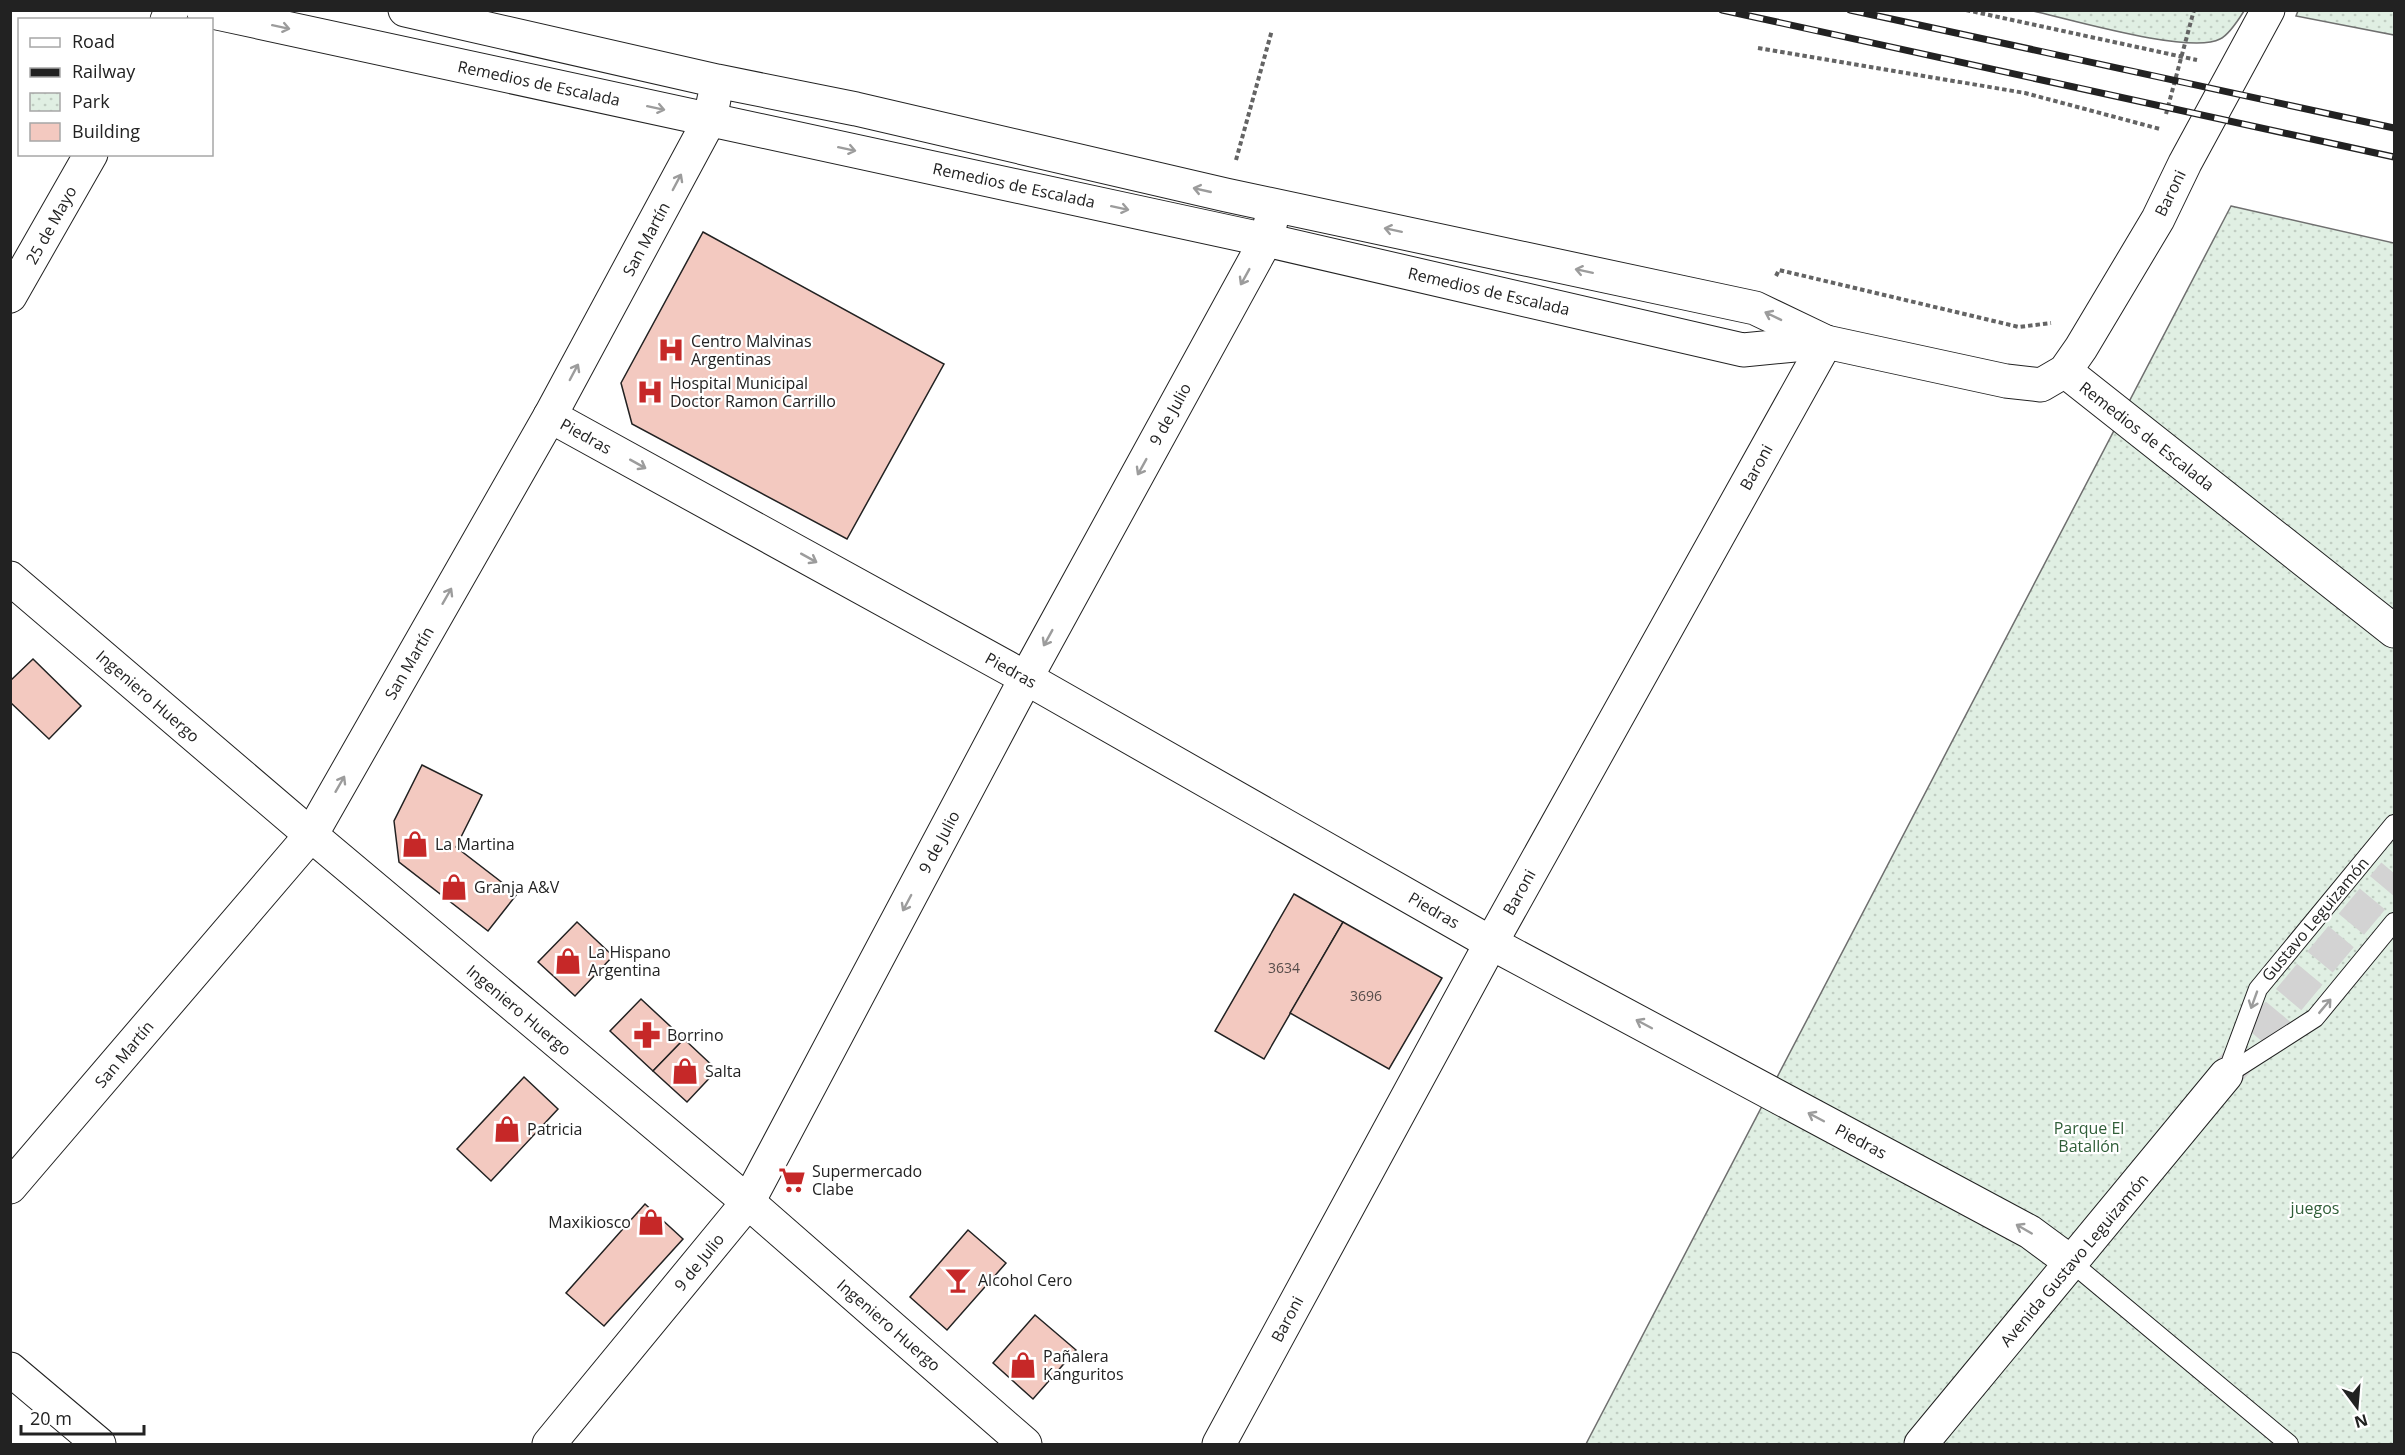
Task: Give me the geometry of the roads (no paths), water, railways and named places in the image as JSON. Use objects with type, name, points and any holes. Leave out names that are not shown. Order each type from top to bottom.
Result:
[{"type":"street","name":"Remedios de Escalada","points":[[203,10],[1266,240],[1743,350],[1826,342]]},
{"type":"street","name":"Remedios de Escalada","points":[[405,10],[717,81],[856,109],[1226,195],[1761,310],[1826,342],[2006,381],[2041,385],[2065,371],[2394,631]]},
{"type":"street","name":"Baroni","points":[[2065,371],[2158,219],[2268,10]]},
{"type":"street","name":"San Martín","points":[[10,1187],[311,835],[550,416],[710,119],[717,81]]},
{"type":"street","name":"25 de Mayo","points":[[10,296],[90,156]]},
{"type":"street","name":"9 de Julio","points":[[549,1444],[748,1202],[1026,678],[1266,240],[1276,204]]},
{"type":"street","name":"Baroni","points":[[1219,1444],[1491,943],[1826,342]]},
{"type":"street","name":"Piedras","points":[[550,416],[1026,678],[1491,943],[2030,1232],[2072,1263]]},
{"type":"street","name":"Ingeniero Huergo","points":[[10,578],[311,835],[748,1202],[1025,1444]]},
{"type":"street","name":"Avenida Gustavo Leguizamón","points":[[1921,1444],[2226,1076]]},
{"type":"street","points":[[10,1369],[99,1444]]},
{"type":"lane","name":"Gustavo Leguizamón","points":[[2226,1076],[2258,989],[2394,824]]},
{"type":"lane","points":[[2226,1076],[2315,1018],[2394,922]]},
{"type":"lane","name":"Piedras","points":[[2072,1263],[2289,1444]]},
{"type":"tunnel","points":[[2226,1075],[2394,873]]},
{"type":"railway","points":[[1722,10],[2394,157]]},
{"type":"railway","points":[[1850,10],[2394,128]]},
{"type":"place","name":"Centro Malvinas Argentinas","points":[[671,350]]},
{"type":"place","name":"Hospital Municipal Doctor Ramon Carrillo","points":[[650,392]]},
{"type":"place","name":"La Martina","points":[[415,844]]},
{"type":"place","name":"Granja A&V","points":[[454,887]]},
{"type":"place","name":"La Hispano Argentina","points":[[568,961]]},
{"type":"place","name":"Borrino","points":[[647,1035]]},
{"type":"place","name":"Salta","points":[[685,1071]]},
{"type":"place","name":"Patricia","points":[[507,1129]]},
{"type":"place","name":"Supermercado Clabe","points":[[792,1180]]},
{"type":"place","name":"Maxikiosco","points":[[651,1222]]},
{"type":"place","name":"Alcohol Cero","points":[[958,1280]]},
{"type":"place","name":"Pañalera Kanguritos","points":[[1023,1365]]},
{"type":"park label","name":"Parque El Batallón","points":[[2089,1137]]},
{"type":"park label","name":"juegos","points":[[2315,1208]]}]
